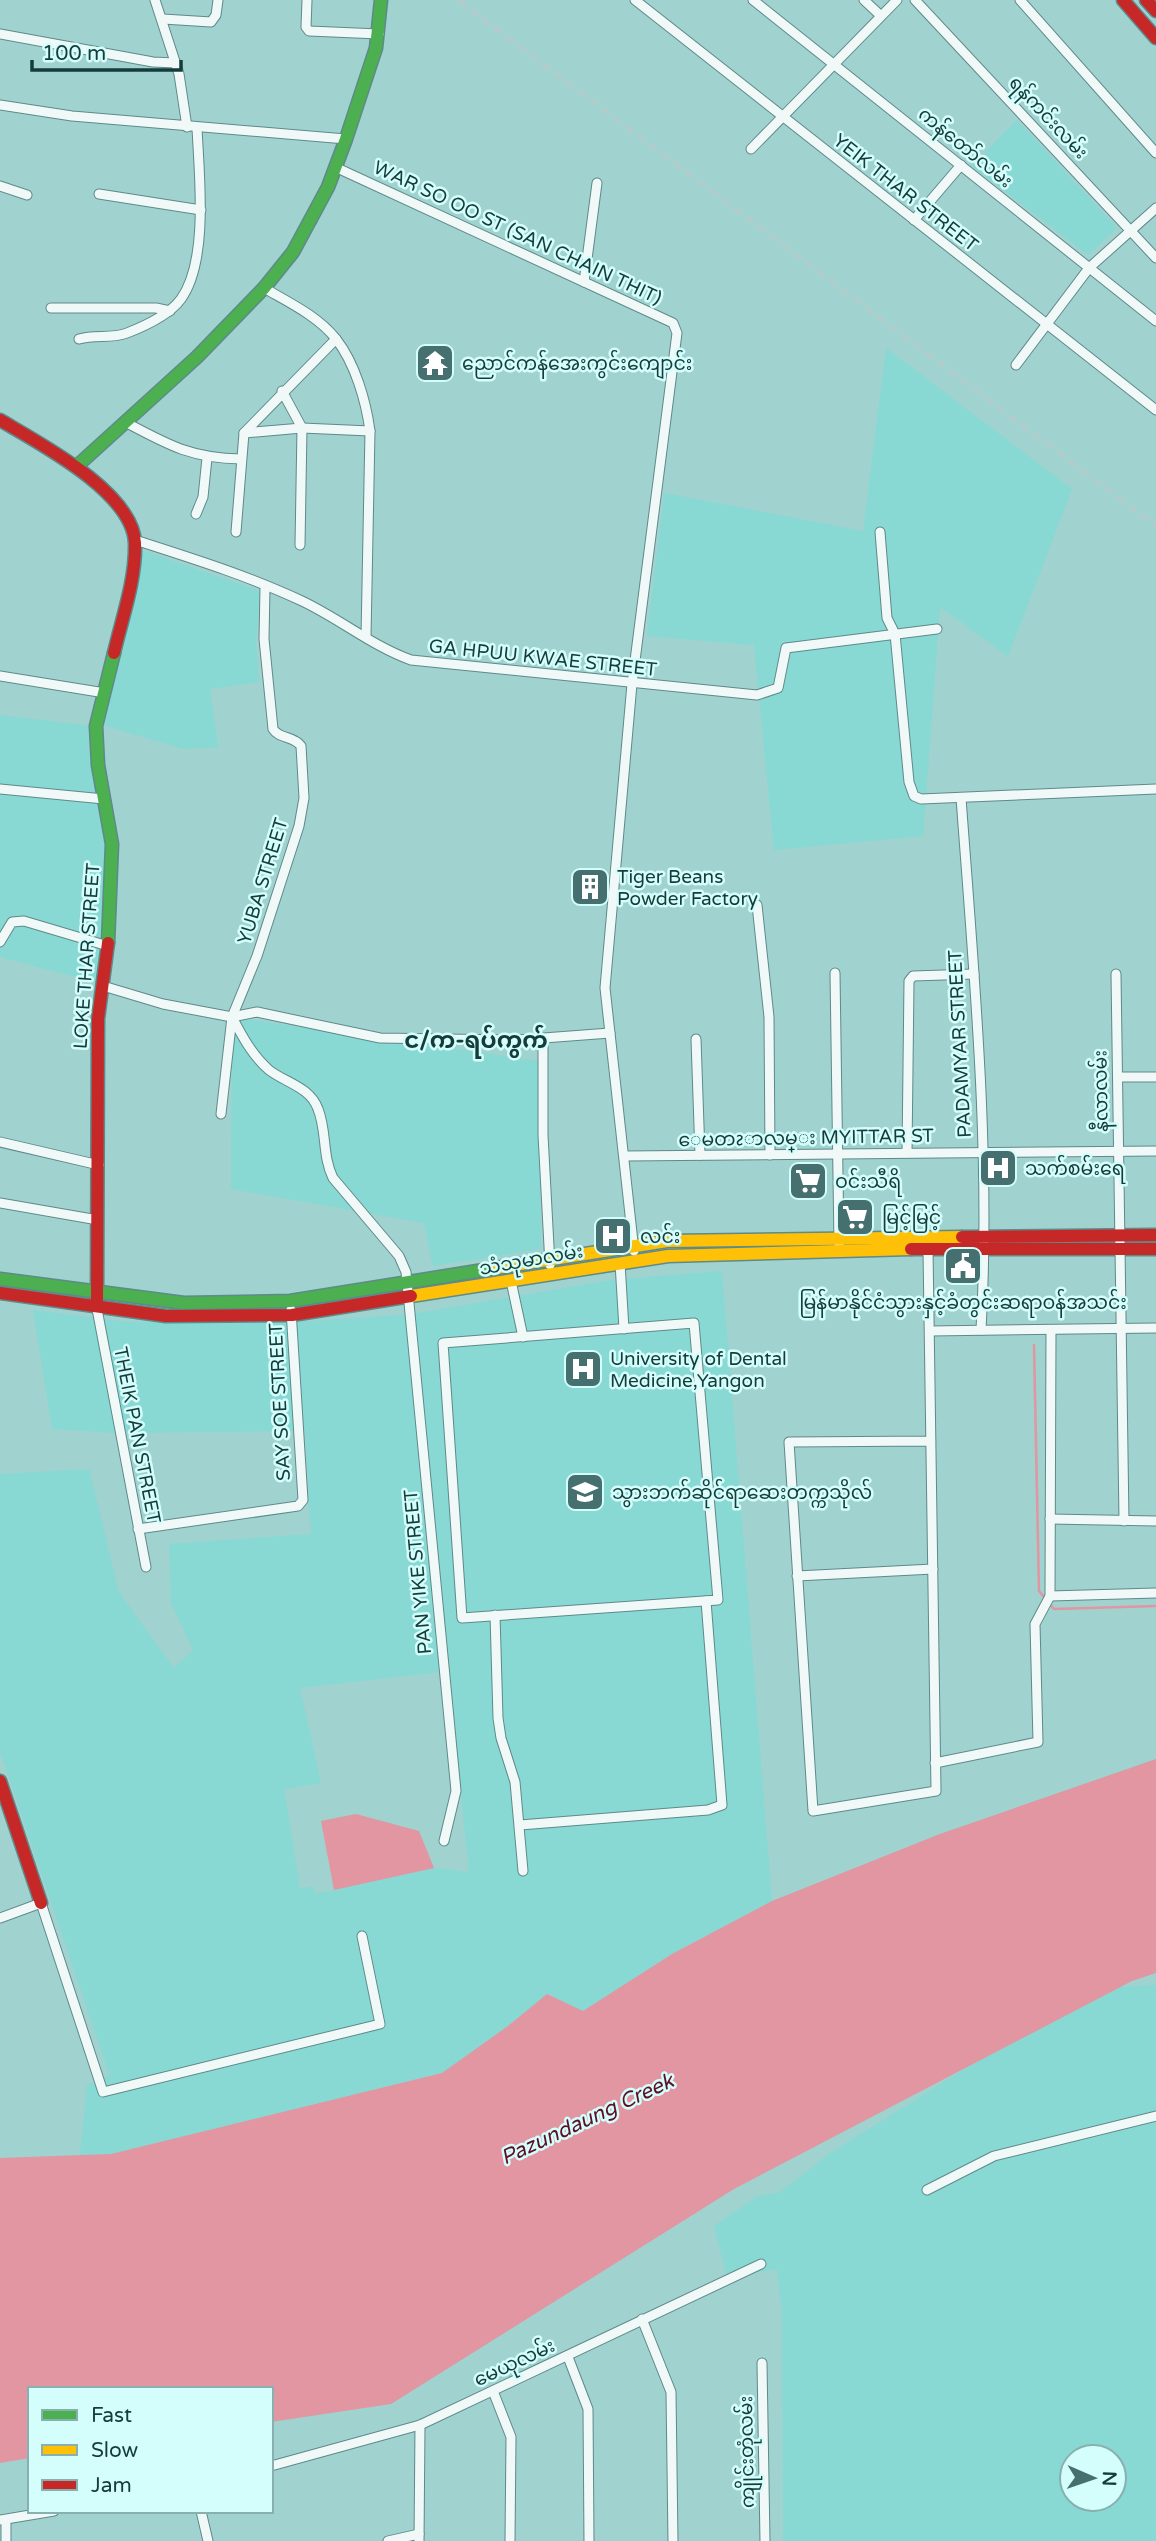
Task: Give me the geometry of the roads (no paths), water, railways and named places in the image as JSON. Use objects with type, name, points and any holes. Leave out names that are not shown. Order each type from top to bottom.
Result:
[{"type":"main road","points":[[77,466],[127,423],[264,288],[293,252],[346,139],[379,34],[381,0]]},
{"type":"main road","points":[[1123,0],[1156,38]]},
{"type":"main road","points":[[1146,0],[1156,11]]},
{"type":"main road","points":[[0,420],[77,466],[97,483],[122,512],[135,540]]},
{"type":"main road","name":"LOKE THAR STREET","points":[[97,1309],[98,1020],[108,946],[112,844],[98,765],[96,726],[132,579],[135,540]]},
{"type":"main road","name":"သံသုမာလမ်း","points":[[0,1279],[96,1294],[184,1303],[290,1301],[667,1241],[1121,1242],[1156,1235]]},
{"type":"main road","name":"သံသုမာလမ်း","points":[[0,1293],[97,1309],[166,1316],[292,1315],[409,1299],[635,1259],[839,1243],[928,1249],[986,1242]]},
{"type":"main road","name":"သံသုမာလမ်း","points":[[1121,1242],[1156,1249]]},
{"type":"main road","points":[[0,1781],[41,1903]]},
{"type":"street","points":[[155,0],[176,63],[187,127]]},
{"type":"street","points":[[163,19],[211,22],[216,15],[218,0]]},
{"type":"street","points":[[307,0],[306,27],[309,31],[379,34]]},
{"type":"street","name":"ကန်တော်လမ်း","points":[[753,0],[1156,321]]},
{"type":"street","points":[[864,0],[881,16]]},
{"type":"street","points":[[751,149],[897,0]]},
{"type":"street","name":"ရန်ကင်းလမ်း","points":[[915,0],[1156,258]]},
{"type":"street","points":[[1020,0],[1156,153]]},
{"type":"street","name":"YEIK THAR STREET","points":[[639,1],[1156,410]]},
{"type":"street","points":[[0,34],[141,60],[176,63]]},
{"type":"street","points":[[0,105],[197,128],[346,139]]},
{"type":"street","points":[[79,339],[94,334],[125,334],[170,311],[182,298],[191,277],[199,243],[201,210],[197,128]]},
{"type":"street","points":[[914,220],[961,165]]},
{"type":"street","name":"WAR SO OO ST (SAN CHAIN THIT)","points":[[335,167],[673,323],[677,333],[632,684]]},
{"type":"street","points":[[584,282],[597,183]]},
{"type":"street","points":[[0,186],[27,195]]},
{"type":"street","points":[[99,194],[201,210]]},
{"type":"street","points":[[1016,365],[1089,268],[1156,208]]},
{"type":"street","points":[[264,288],[313,317],[336,339],[355,375],[370,431],[366,637]]},
{"type":"street","points":[[51,307],[156,308],[170,311]]},
{"type":"street","points":[[236,532],[244,433],[282,391],[336,339]]},
{"type":"street","points":[[282,391],[302,428],[300,545]]},
{"type":"street","points":[[127,423],[170,447],[206,458],[241,459]]},
{"type":"street","points":[[244,433],[302,428],[370,431]]},
{"type":"street","points":[[196,514],[203,497],[206,458]]},
{"type":"street","points":[[880,532],[887,618],[895,634],[910,790],[921,799],[1156,789]]},
{"type":"street","name":"GA HPUU KWAE STREET","points":[[135,540],[206,562],[304,602],[366,637],[383,650],[411,660],[757,695],[778,688],[786,648],[937,629]]},
{"type":"street","name":"YUBA STREET","points":[[221,1114],[232,1017],[257,956],[299,826],[304,798],[301,746],[297,740],[276,733],[273,729],[264,639],[265,587]]},
{"type":"street","points":[[0,676],[105,693]]},
{"type":"street","points":[[632,684],[605,988],[635,1259]]},
{"type":"street","points":[[0,789],[104,799]]},
{"type":"street","name":"PADAMYAR STREET","points":[[961,798],[974,974],[986,1242],[981,1330]]},
{"type":"street","points":[[757,905],[769,1017],[770,1155]]},
{"type":"street","points":[[0,942],[12,922],[24,921],[108,946]]},
{"type":"street","points":[[835,973],[839,1243]]},
{"type":"street","points":[[907,1153],[909,981],[913,976],[974,974]]},
{"type":"street","name":"နီလာလမ်း","points":[[1116,974],[1124,1521]]},
{"type":"street","points":[[103,986],[163,1004],[232,1017],[257,1012],[380,1038],[543,1039],[610,1033]]},
{"type":"street","name":"PAN YIKE STREET","points":[[232,1017],[248,1047],[269,1070],[306,1091],[318,1109],[326,1165],[332,1178],[399,1256],[408,1284],[456,1791],[444,1840]]},
{"type":"street","points":[[543,1039],[543,1135],[551,1275]]},
{"type":"street","points":[[696,1039],[700,1155]]},
{"type":"street","points":[[1118,1077],[1156,1077]]},
{"type":"street","points":[[0,1142],[99,1165]]},
{"type":"street","name":"ေမတၩာလမ္း MYITTAR ST","points":[[625,1156],[1156,1151]]},
{"type":"street","points":[[0,1203],[98,1220]]},
{"type":"street","points":[[928,1249],[930,1331],[936,1791],[813,1811],[789,1442],[931,1441]]},
{"type":"street","points":[[620,1263],[624,1329]]},
{"type":"street","points":[[511,1281],[523,1336]]},
{"type":"street","name":"SAY SOE STREET","points":[[138,1529],[298,1506],[303,1500],[290,1301]]},
{"type":"street","name":"THEIK PAN STREET","points":[[97,1309],[146,1567]]},
{"type":"street","points":[[694,1323],[718,1600],[462,1618],[443,1343],[624,1329],[694,1323]]},
{"type":"street","points":[[930,1331],[1156,1328]]},
{"type":"street","points":[[935,1763],[1038,1742],[1035,1624],[1050,1596],[1051,1330]]},
{"type":"street","points":[[1051,1519],[1156,1521]]},
{"type":"street","points":[[797,1576],[933,1569]]},
{"type":"street","points":[[1050,1596],[1156,1593]]},
{"type":"street","points":[[520,1825],[708,1810],[722,1805],[706,1601]]},
{"type":"street","points":[[495,1615],[498,1718],[501,1738],[515,1782],[523,1871]]},
{"type":"street","points":[[0,1918],[41,1903],[103,2092],[380,2024],[362,1936]]},
{"type":"street","points":[[927,2190],[994,2156],[1156,2116]]},
{"type":"street","name":"မေယုလမ်း","points":[[273,2465],[420,2425],[569,2357],[642,2319],[761,2264]]},
{"type":"street","points":[[642,2319],[671,2392],[673,2541]]},
{"type":"street","points":[[569,2357],[588,2409],[589,2541]]},
{"type":"street","name":"ကျိုင်းတုံလမ်း","points":[[762,2363],[765,2541]]},
{"type":"street","points":[[494,2391],[511,2437],[510,2541]]},
{"type":"street","points":[[388,2541],[419,2537],[420,2425]]},
{"type":"street","points":[[6,2541],[3,2520],[43,2513]]},
{"type":"street","points":[[201,2513],[208,2541]]},
{"type":"water","name":"Pazundaung Creek","points":[[1156,1759],[1156,1973],[1132,1981],[734,2189],[391,2404],[273,2422],[273,2387],[28,2387],[28,2458],[0,2463],[0,2158],[111,2154],[442,2073],[508,2026],[547,1994],[583,2011],[672,1954],[772,1901],[940,1834]]},
{"type":"water","points":[[356,1814],[419,1831],[434,1868],[334,1890],[321,1821]]},
{"type":"waterway","points":[[1034,1345],[1039,1591],[1045,1598]]},
{"type":"waterway","points":[[1049,1603],[1054,1609],[1156,1606]]},
{"type":"railway","points":[[458,0],[1156,526]]},
{"type":"place","name":"ညောင်ကန်အေးကွင်းကျောင်း","points":[[435,363]]},
{"type":"place","name":"Tiger Beans Powder Factory","points":[[590,887]]},
{"type":"place","name":"သက်စမ်းရေ","points":[[998,1168]]},
{"type":"place","name":"ဝင်းသီရိ","points":[[808,1181]]},
{"type":"place","name":"မြင့်မြင့်","points":[[855,1217]]},
{"type":"place","name":"လင်း","points":[[613,1236]]},
{"type":"place","name":"မြန်မာနိုင်ငံသွားနှင့်ခံတွင်းဆရာဝန်အသင်း","points":[[963,1266]]},
{"type":"place","name":"University of Dental Medicine,Yangon","points":[[583,1369]]},
{"type":"place","name":"သွားဘက်‌ဆိုင်ရာဆေးတက္ကသိုလ်","points":[[585,1492]]},
{"type":"district","name":"င/က-ရပ်ကွက်","points":[[476,1040]]}]
